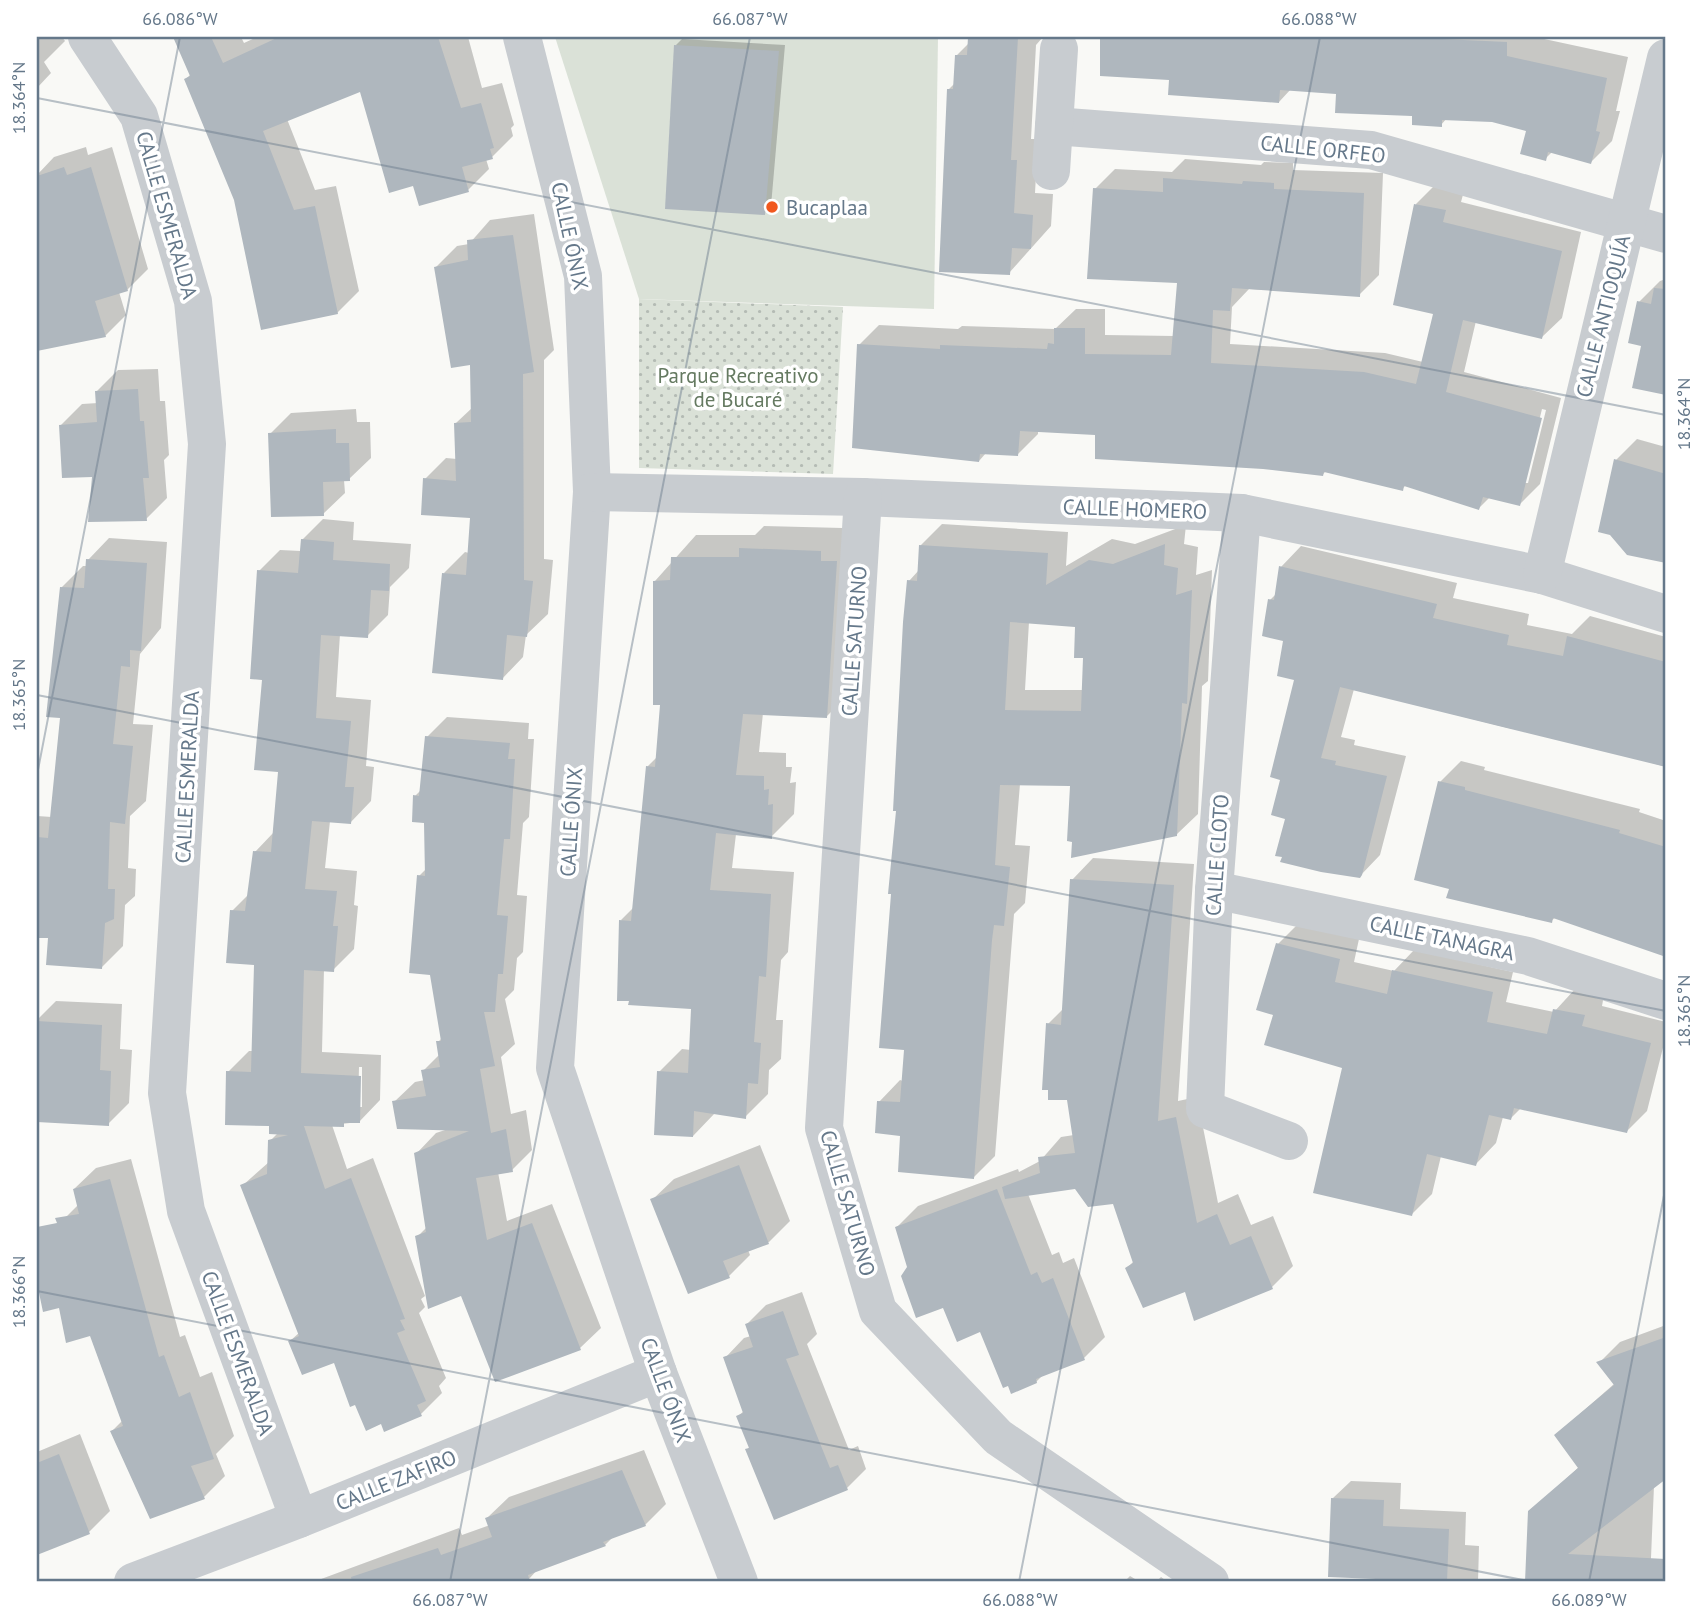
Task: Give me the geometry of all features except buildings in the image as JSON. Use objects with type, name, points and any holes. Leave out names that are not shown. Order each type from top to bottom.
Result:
[{"type":"street","name":"CALLE ESMERALDA","points":[[87,37],[139,116],[193,301],[206,444],[167,1093],[186,1211],[299,1519]]},
{"type":"street","name":"CALLE ÓNIX","points":[[522,37],[583,276],[592,492],[555,1068],[658,1373],[739,1582]]},
{"type":"street","points":[[1051,171],[1059,49]]},
{"type":"street","name":"CALLE ANTIOQUÍA","points":[[1542,575],[1666,58]]},
{"type":"street","name":"CALLE ORFEO","points":[[1054,126],[1371,150],[1666,234]]},
{"type":"street","name":"CALLE HOMERO","points":[[592,492],[863,497],[1242,513],[1542,575],[1666,614]]},
{"type":"street","name":"CALLE SATURNO","points":[[863,497],[824,1128],[878,1311],[999,1437],[1210,1582]]},
{"type":"street","name":"CALLE CLOTO","points":[[1242,513],[1214,890],[1205,1109],[1289,1141]]},
{"type":"street","name":"CALLE TANAGRA","points":[[1214,890],[1528,956],[1666,1001]]},
{"type":"street","name":"CALLE ZAFIRO","points":[[133,1582],[299,1519],[658,1373]]},
{"type":"green space","name":"Bucaplaa","points":[[555,37],[938,37],[934,309],[639,299]]},
{"type":"green space","name":"Parque Recreativo de Bucaré","points":[[639,299],[843,307],[833,474],[639,468]]},
{"type":"place","name":"Bucaplaa","points":[[772,207]]}]
